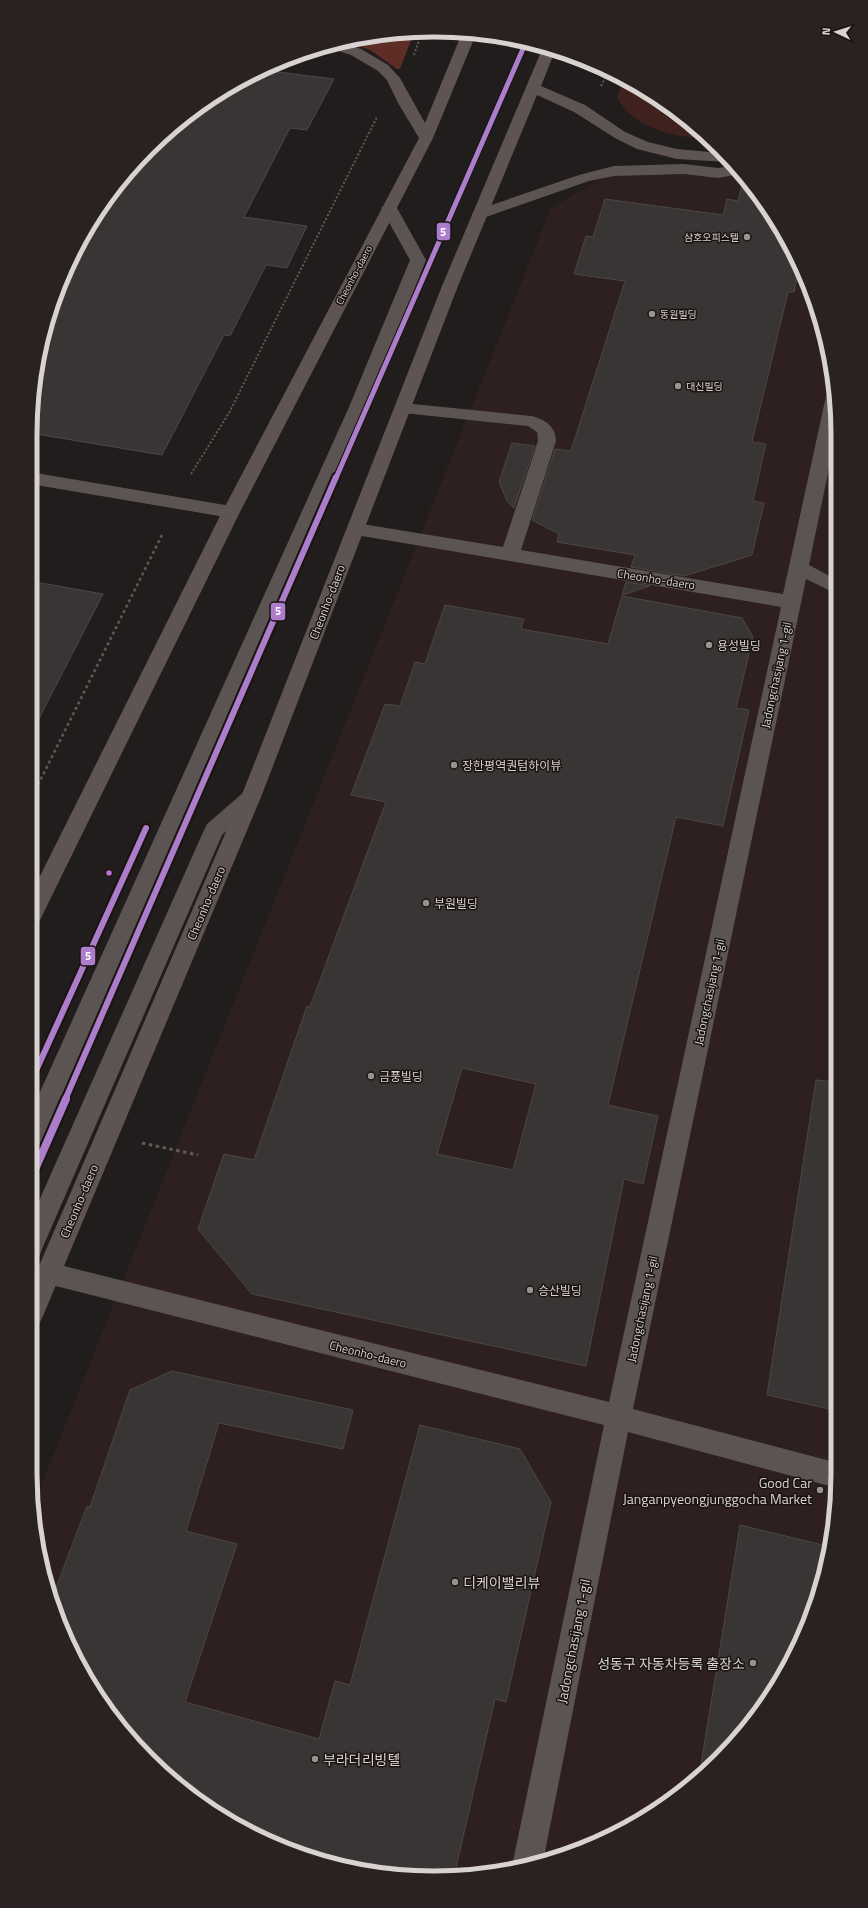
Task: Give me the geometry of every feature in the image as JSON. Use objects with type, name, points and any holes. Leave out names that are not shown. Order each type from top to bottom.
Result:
[{"type":"main road","name":"Cheonho-daero","points":[[37,904],[230,512],[426,138],[467,39]]},
{"type":"main road","points":[[343,48],[356,52],[370,60],[383,68],[393,78],[405,103],[426,138]]},
{"type":"main road","name":"Cheonho-daero","points":[[37,1299],[251,797],[480,214],[548,54]]},
{"type":"main road","points":[[533,88],[581,109],[612,131],[633,142],[656,150],[719,157]]},
{"type":"street","points":[[480,214],[584,178],[614,170],[684,169],[718,173],[731,171]]},
{"type":"street","points":[[37,1124],[355,414],[418,260],[389,208]]},
{"type":"street","points":[[403,408],[470,414],[531,422],[540,425],[545,431],[547,441],[510,555]]},
{"type":"street","name":"Jadongchasijang 1-gil","points":[[528,1859],[619,1417],[830,417]]},
{"type":"street","points":[[37,479],[230,512]]},
{"type":"street","name":"Cheonho-daero","points":[[356,529],[792,602]]},
{"type":"street","points":[[798,567],[831,585]]},
{"type":"street","points":[[37,1233],[214,830],[251,797]]},
{"type":"street","name":"Cheonho-daero","points":[[48,1273],[619,1417]]},
{"type":"street","points":[[619,1417],[831,1474]]},
{"type":"path","points":[[602,84],[606,76]]},
{"type":"path","points":[[188,478],[229,413],[373,128],[378,111]]},
{"type":"path","points":[[37,786],[164,529]]},
{"type":"shaded area","points":[[412,38],[400,69],[397,69],[370,50],[356,45],[382,40]]},
{"type":"shaded area","points":[[622,84],[655,104],[698,137],[679,136],[655,129],[633,116],[624,108],[617,98]]},
{"type":"shaded area","points":[[730,170],[764,213],[790,258],[810,306],[828,382],[831,434],[831,1474],[828,1526],[810,1602],[801,1626],[778,1672],[749,1716],[732,1736],[715,1755],[676,1789],[655,1804],[610,1830],[562,1850],[537,1857],[486,1868],[460,1870],[434,1871],[382,1868],[306,1850],[258,1830],[235,1818],[192,1789],[153,1755],[119,1716],[104,1695],[78,1650],[67,1626],[58,1602],[45,1551],[40,1526],[38,1494],[551,208],[614,171]]},
{"type":"building","points":[[273,71],[334,79],[307,130],[290,128],[244,217],[307,226],[287,268],[266,265],[230,336],[224,335],[162,455],[37,434],[40,382],[51,331],[67,282],[90,235],[119,192],[153,153],[192,119],[236,90]]},
{"type":"building","points":[[742,184],[764,213],[778,236],[797,274],[794,292],[788,292],[752,442],[766,444],[753,501],[764,503],[752,555],[684,576],[631,567],[635,555],[557,542],[559,534],[532,520],[555,449],[571,451],[625,281],[574,274],[586,236],[593,237],[605,199],[723,215],[727,199],[738,201]]},
{"type":"building","points":[[512,443],[535,446],[514,508],[507,501],[499,482]]},
{"type":"building","points":[[37,582],[103,594],[37,722]]},
{"type":"building","points":[[626,582],[650,586],[622,595]]},
{"type":"building","points":[[622,596],[742,618],[753,637],[736,708],[749,710],[723,826],[676,817],[608,1105],[658,1116],[643,1184],[624,1179],[586,1366],[252,1294],[198,1229],[224,1154],[254,1160],[307,1006],[310,1007],[386,802],[351,795],[385,704],[400,706],[415,662],[425,664],[445,605],[524,619],[521,629],[608,644]],"holes":[[[462,1068],[536,1084],[513,1170],[437,1154]]]},
{"type":"building","points":[[816,1080],[831,1081],[831,1409],[767,1395]]},
{"type":"building","points":[[172,1371],[353,1410],[343,1449],[219,1423],[186,1531],[237,1544],[185,1702],[319,1739],[335,1681],[350,1685],[420,1425],[520,1449],[551,1502],[506,1702],[495,1699],[455,1870],[408,1870],[382,1868],[357,1863],[306,1850],[258,1830],[213,1804],[172,1772],[153,1755],[136,1736],[104,1695],[78,1650],[67,1626],[55,1591],[87,1506],[90,1507],[130,1390]]},
{"type":"building","name":"성동구 자동차등록 출장소","points":[[740,1525],[824,1545],[810,1602],[801,1626],[778,1672],[749,1716],[715,1755],[700,1768]]},
{"type":"transit line","name":"5","points":[[37,1165],[523,48]]},
{"type":"transit line","name":"5","points":[[37,1069],[146,828]]},
{"type":"place","name":"삼호오피스텔","points":[[747,237]]},
{"type":"place","name":"동원빌딩","points":[[652,314]]},
{"type":"place","name":"대신빌딩","points":[[678,386]]},
{"type":"place","name":"용성빌딩","points":[[709,645]]},
{"type":"place","name":"장한평역퀀텀하이뷰","points":[[454,765]]},
{"type":"place","name":"부원빌딩","points":[[426,903]]},
{"type":"place","name":"금풍빌딩","points":[[371,1076]]},
{"type":"place","name":"승산빌딩","points":[[530,1290]]},
{"type":"place","name":"Good Car Janganpyeongjunggocha Market","points":[[820,1490]]},
{"type":"place","name":"디케이밸리뷰","points":[[455,1582]]},
{"type":"place","name":"성동구 자동차등록 출장소","points":[[753,1663]]},
{"type":"place","name":"부라더리빙텔","points":[[315,1759]]}]
